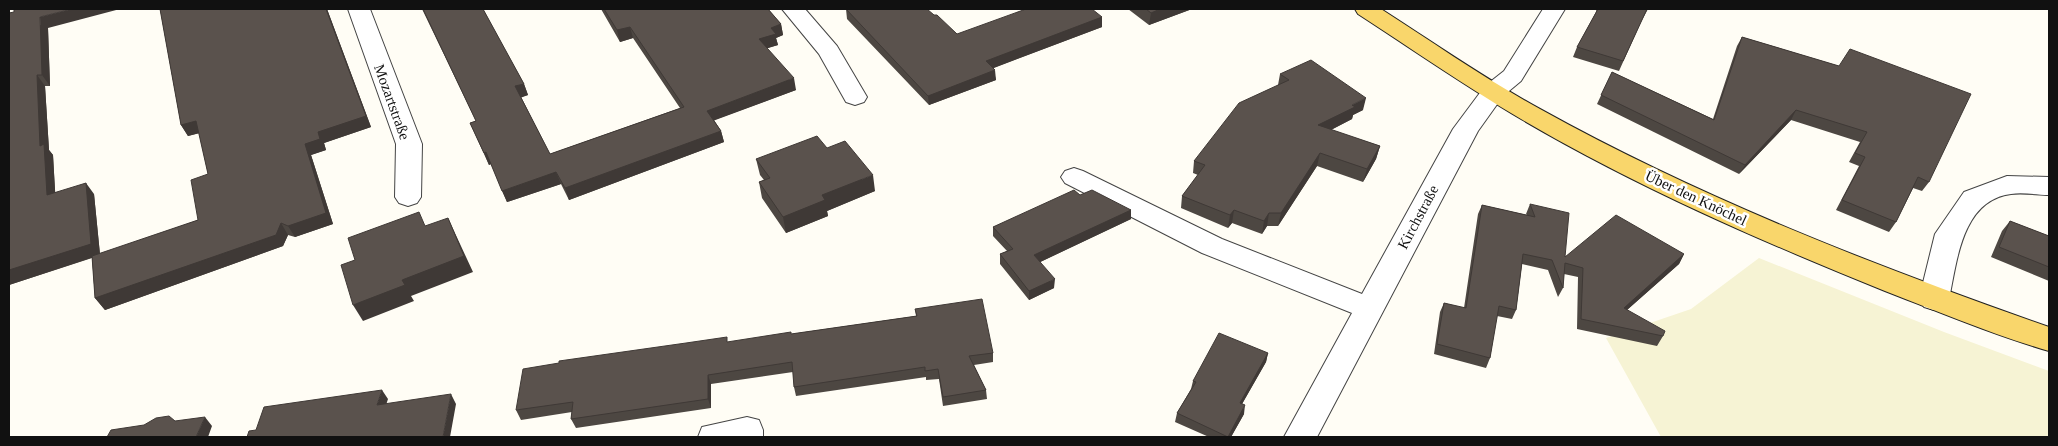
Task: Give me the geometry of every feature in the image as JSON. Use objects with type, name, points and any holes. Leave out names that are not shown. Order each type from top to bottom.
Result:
[{"type":"main road","name":"Über den Knöchel","points":[[1366,9],[1553,127],[1651,178],[1784,240],[1934,299],[2049,339]]},
{"type":"street","name":"Mozartstraße","points":[[359,9],[409,144],[408,197]]},
{"type":"street","points":[[793,9],[829,51],[855,97]]},
{"type":"street","name":"Kirchstraße","points":[[1300,437],[1466,128],[1494,91],[1514,76],[1554,9]]},
{"type":"street","points":[[1074,177],[1212,246],[1370,308]]},
{"type":"street","points":[[1934,299],[1949,234],[1974,198],[2007,185],[2049,186]]},
{"type":"street","points":[[714,437],[747,430],[747,437]]},
{"type":"shaded area","points":[[1759,258],[1944,332],[2049,371],[2049,437],[1661,437],[1606,338],[1691,309]]},
{"type":"building","points":[[14,9],[72,9],[40,17],[42,75],[37,75],[40,146],[44,144],[47,195],[86,183],[91,244],[9,270],[9,13],[14,12]]},
{"type":"building","points":[[160,9],[326,9],[366,116],[318,132],[320,139],[305,144],[326,213],[288,226],[281,223],[276,235],[95,298],[92,256],[198,220],[191,180],[208,174],[196,121],[181,125]]},
{"type":"building","points":[[423,9],[483,9],[524,84],[515,86],[550,154],[684,107],[630,27],[617,30],[604,9],[768,9],[781,24],[771,28],[776,34],[759,39],[794,78],[707,111],[721,131],[565,188],[556,172],[502,191],[486,152],[484,153],[470,123],[476,121]]},
{"type":"building","points":[[846,9],[927,9],[934,15],[937,15],[957,34],[1026,9],[1092,9],[1102,17],[986,61],[995,70],[928,96]]},
{"type":"building","points":[[1146,9],[1160,9],[1151,13]]},
{"type":"building","points":[[1598,9],[1647,9],[1623,61],[1577,47]]},
{"type":"building","points":[[1742,37],[1839,66],[1850,49],[1971,94],[1929,182],[1918,177],[1896,222],[1842,200],[1865,157],[1855,153],[1867,132],[1796,110],[1745,165],[1601,95],[1612,72],[1714,120]]},
{"type":"building","points":[[1311,60],[1366,98],[1352,105],[1355,107],[1318,125],[1380,146],[1367,169],[1320,153],[1281,213],[1269,213],[1264,221],[1234,210],[1230,215],[1182,196],[1205,165],[1194,161],[1239,103],[1289,80],[1280,74]]},
{"type":"building","points":[[817,136],[827,148],[845,141],[873,175],[822,195],[825,200],[783,217],[759,182],[770,178],[756,159]]},
{"type":"building","points":[[1074,190],[1080,195],[1092,190],[1131,210],[1034,255],[1055,279],[1029,291],[1000,254],[1013,249],[993,227]]},
{"type":"building","points":[[1530,204],[1569,213],[1565,257],[1616,215],[1684,254],[1624,308],[1665,331],[1663,336],[1581,319],[1583,268],[1565,263],[1563,288],[1552,260],[1523,254],[1516,310],[1499,306],[1490,358],[1437,344],[1444,303],[1466,308],[1482,205],[1535,217]]},
{"type":"building","points":[[419,212],[425,226],[448,218],[464,256],[402,280],[405,285],[353,305],[341,265],[355,260],[348,238]]},
{"type":"building","points":[[2010,221],[2049,236],[2049,267],[1999,247]]},
{"type":"building","points":[[982,299],[993,353],[969,356],[986,390],[943,397],[938,369],[925,371],[925,367],[794,387],[792,362],[708,375],[708,399],[571,419],[573,402],[516,410],[523,369],[559,363],[559,361],[727,337],[727,342],[917,316],[915,309]]},
{"type":"building","points":[[1219,333],[1268,353],[1240,403],[1245,405],[1228,437],[1177,413],[1196,382],[1193,381]]},
{"type":"building","points":[[382,390],[377,405],[451,394],[443,437],[247,437],[249,431],[256,430],[264,407]]},
{"type":"building","points":[[169,416],[175,421],[205,417],[196,437],[107,437],[111,430],[144,425],[156,418]]}]
